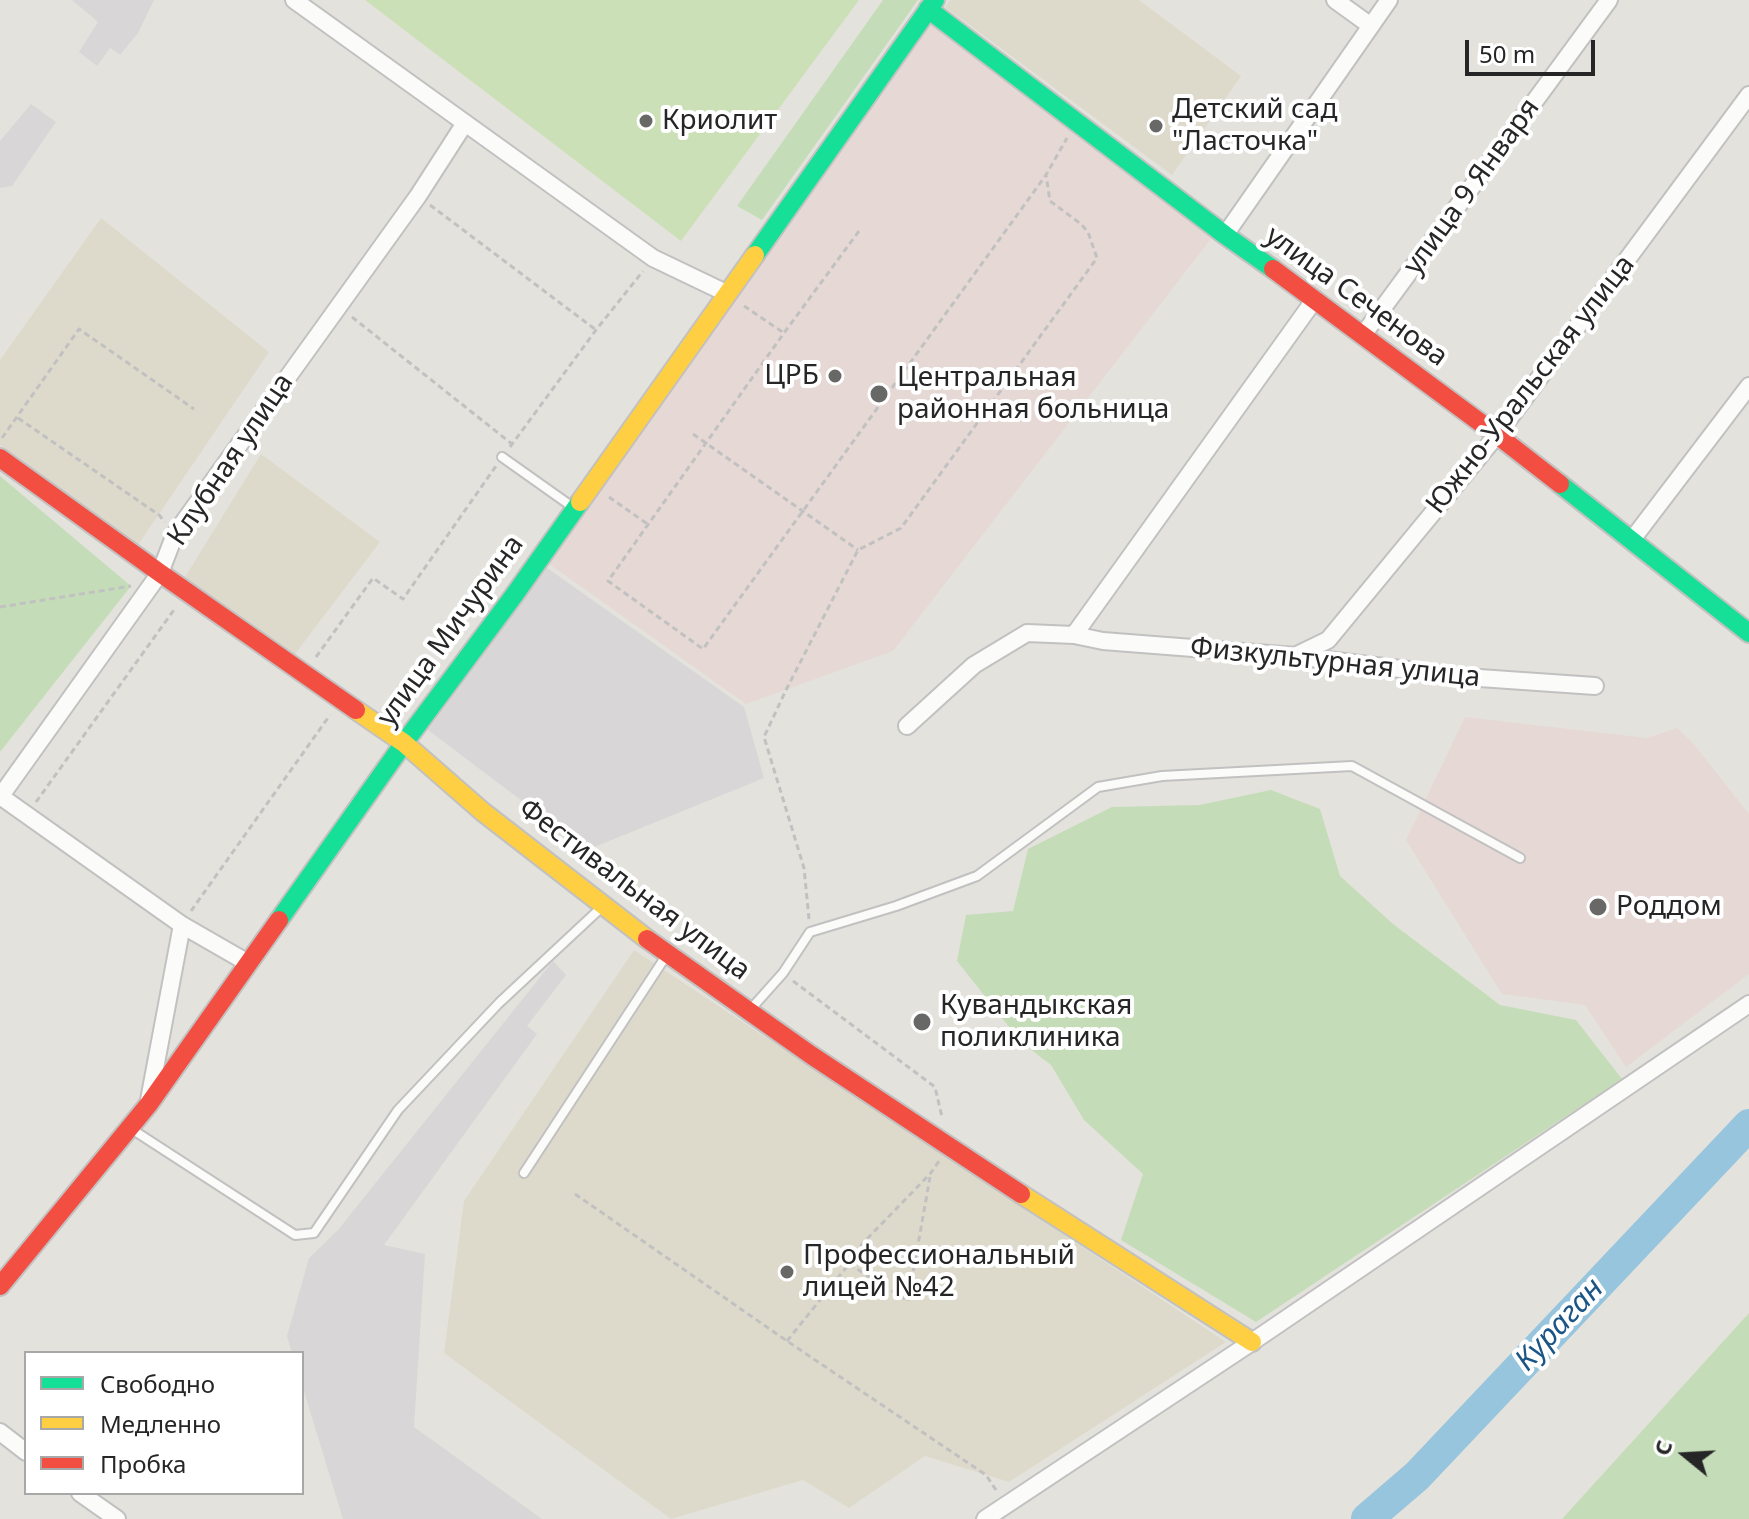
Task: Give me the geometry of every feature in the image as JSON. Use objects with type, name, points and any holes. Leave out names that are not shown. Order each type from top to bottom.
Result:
[{"type":"street","points":[[294,0],[653,258],[726,293]]},
{"type":"street","points":[[1335,0],[1371,26]]},
{"type":"street","points":[[1225,235],[1389,0]]},
{"type":"street","name":"улица 9 Января","points":[[1363,335],[1609,0]]},
{"type":"street","name":"улица Сеченова","points":[[931,5],[1225,235],[1497,435],[1749,633]]},
{"type":"street","name":"улица Мичурина","points":[[0,1286],[149,1104],[404,743],[515,594],[931,5]]},
{"type":"street","name":"Южно-Уральская улица","points":[[1295,656],[1328,640],[1497,435],[1749,95]]},
{"type":"street","name":"Клубная улица","points":[[0,796],[160,573],[175,534],[418,196],[465,123]]},
{"type":"street","points":[[1074,635],[1315,299]]},
{"type":"street","points":[[1631,541],[1749,386]]},
{"type":"street","name":"Фестивальная улица","points":[[0,458],[404,743],[483,812],[667,955],[949,1147],[1252,1342]]},
{"type":"street","name":"Физкультурная улица","points":[[907,726],[974,665],[1027,633],[1295,656],[1465,677],[1595,686]]},
{"type":"street","points":[[0,796],[182,925],[248,963]]},
{"type":"street","points":[[149,1104],[182,925]]},
{"type":"street","points":[[985,1519],[1252,1342],[1749,1004]]},
{"type":"street","points":[[0,1432],[24,1450]]},
{"type":"street","points":[[83,1495],[117,1519]]},
{"type":"lane","points":[[502,457],[575,508]]},
{"type":"lane","points":[[749,1011],[783,973],[810,932],[896,906],[977,876],[1098,787],[1162,776],[1352,766],[1520,858]]},
{"type":"lane","points":[[129,1128],[295,1235],[314,1233],[398,1110],[499,1003],[603,906]]},
{"type":"lane","points":[[524,1173],[667,955]]},
{"type":"path","points":[[859,231],[608,581],[703,649],[1046,175],[1077,121]]},
{"type":"path","points":[[810,932],[804,868],[764,737],[858,550],[901,528],[1097,258],[1088,232],[1050,201],[1046,175]]},
{"type":"path","points":[[418,196],[596,330]]},
{"type":"path","points":[[304,673],[373,578],[403,599],[502,457],[653,258]]},
{"type":"path","points":[[726,293],[784,333]]},
{"type":"path","points":[[338,305],[512,444]]},
{"type":"path","points":[[0,441],[79,329],[194,409]]},
{"type":"path","points":[[17,417],[159,515],[175,534]]},
{"type":"path","points":[[693,434],[858,550]]},
{"type":"path","points":[[592,484],[649,525]]},
{"type":"path","points":[[0,607],[131,586]]},
{"type":"path","points":[[27,815],[187,592]]},
{"type":"path","points":[[182,925],[342,699]]},
{"type":"path","points":[[783,973],[935,1087],[942,1117]]},
{"type":"path","points":[[787,1341],[862,1244],[930,1174],[949,1147]]},
{"type":"path","points":[[849,1264],[908,1301],[930,1174]]},
{"type":"path","points":[[575,1194],[986,1475],[1006,1506]]},
{"type":"shaded area","points":[[72,0],[154,0],[138,33],[120,55],[110,48],[97,66],[79,52],[98,22]]},
{"type":"shaded area","name":"Детский сад \"Ласточка\"","points":[[950,0],[1139,0],[1241,76],[1172,175],[945,7]]},
{"type":"shaded area","name":"Центральная районная больница","points":[[930,21],[1213,236],[893,651],[746,704],[548,563]]},
{"type":"shaded area","points":[[31,104],[56,122],[12,186],[0,188],[0,141]]},
{"type":"shaded area","points":[[101,218],[269,352],[138,545],[0,445],[0,360]]},
{"type":"shaded area","points":[[261,454],[380,542],[295,654],[185,577]]},
{"type":"shaded area","points":[[547,568],[744,707],[764,778],[587,850],[428,730]]},
{"type":"shaded area","name":"Роддом","points":[[1465,717],[1647,738],[1677,728],[1693,743],[1749,814],[1749,974],[1626,1067],[1585,1005],[1502,994],[1406,840]]},
{"type":"shaded area","name":"Профессиональный лицей №42","points":[[634,950],[1226,1342],[1009,1482],[925,1456],[849,1508],[803,1480],[671,1519],[444,1353],[464,1201]]},
{"type":"shaded area","points":[[553,961],[566,975],[527,1026],[537,1034],[384,1245],[425,1254],[414,1427],[542,1519],[343,1519],[304,1392],[304,1351],[291,1351],[287,1336],[309,1258],[338,1230]]},
{"type":"green space","name":"Криолит","points":[[365,0],[859,0],[681,241]]},
{"type":"green space","points":[[883,0],[918,0],[762,220],[737,206]]},
{"type":"green space","points":[[0,476],[131,586],[0,752]]},
{"type":"green space","points":[[1271,790],[1320,809],[1340,876],[1393,924],[1500,1005],[1576,1020],[1622,1079],[1256,1322],[1121,1240],[1143,1174],[1084,1120],[1051,1065],[1021,1042],[957,961],[966,915],[1013,911],[1028,849],[1112,807],[1199,805]]},
{"type":"green space","points":[[1749,1313],[1749,1519],[1562,1519]]},
{"type":"waterway","name":"Кураган","points":[[1367,1519],[1417,1476],[1749,1125]]},
{"type":"traffic: fast","points":[[755,255],[935,0]]},
{"type":"traffic: fast","points":[[928,9],[1273,269]]},
{"type":"traffic: fast","points":[[1560,484],[1749,633]]},
{"type":"traffic: fast","points":[[279,920],[580,502]]},
{"type":"traffic: slow","points":[[580,502],[755,255]]},
{"type":"traffic: slow","points":[[356,710],[404,743],[483,812],[647,939]]},
{"type":"traffic: slow","points":[[1021,1194],[1252,1342]]},
{"type":"traffic: jam","points":[[1273,269],[1560,484]]},
{"type":"traffic: jam","points":[[0,458],[356,710]]},
{"type":"traffic: jam","points":[[0,1286],[149,1104],[279,920]]},
{"type":"traffic: jam","points":[[647,939],[811,1055],[1021,1194]]},
{"type":"place","name":"Криолит","points":[[646,121]]},
{"type":"place","name":"Детский сад \"Ласточка\"","points":[[1156,126]]},
{"type":"place","name":"ЦРБ","points":[[835,376]]},
{"type":"place","name":"Центральная районная больница","points":[[879,394]]},
{"type":"place","name":"Роддом","points":[[1598,907]]},
{"type":"place","name":"Кувандыкская поликлиника","points":[[922,1022]]},
{"type":"place","name":"Профессиональный лицей №42","points":[[787,1272]]}]
